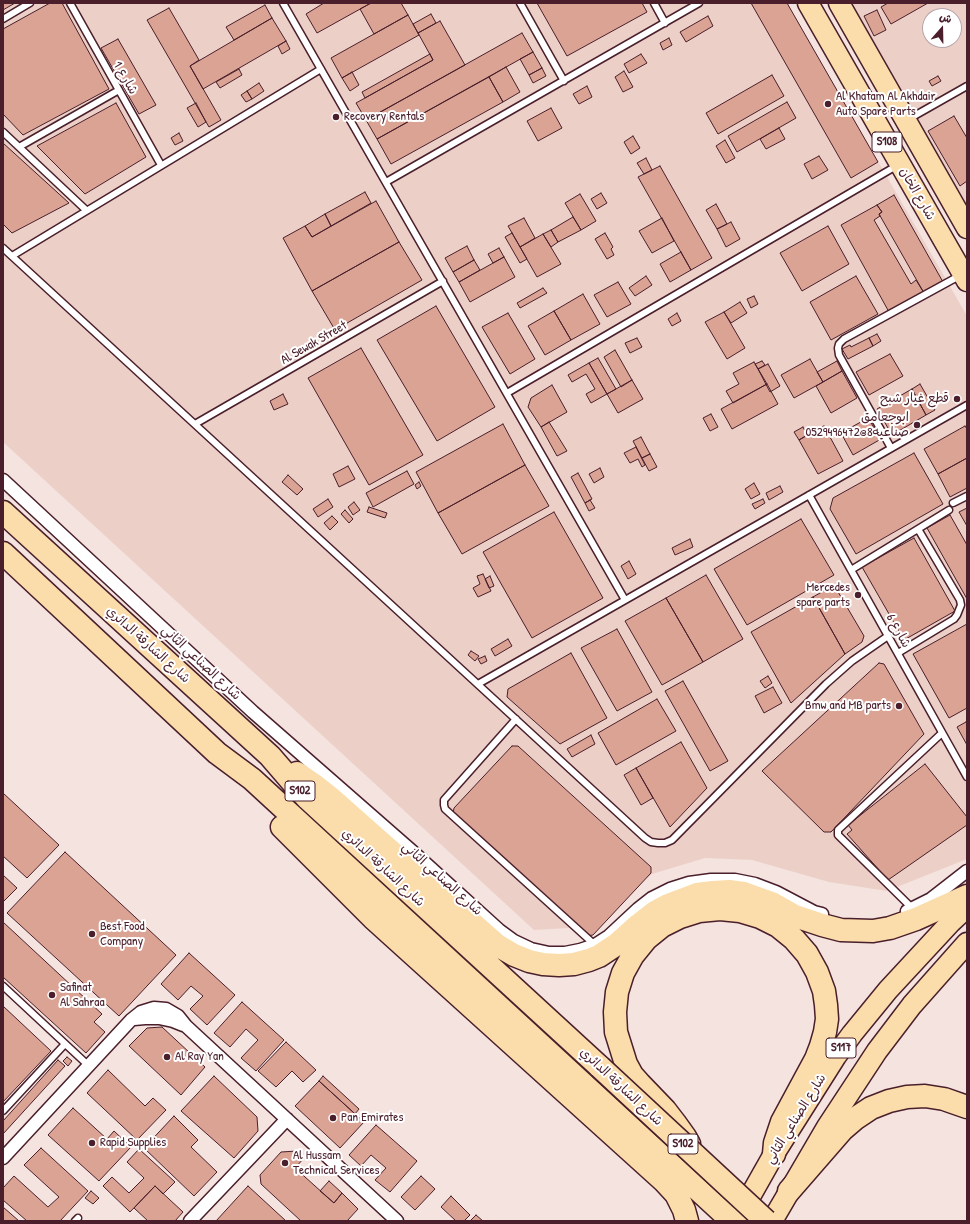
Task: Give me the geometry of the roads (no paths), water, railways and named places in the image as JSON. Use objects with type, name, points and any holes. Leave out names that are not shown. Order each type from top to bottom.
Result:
[{"type":"highway","name":"شارع الشارقة الدائري","points":[[3,512],[270,756],[286,776],[308,799],[766,1221]]},
{"type":"highway","name":"شارع الشارقة الدائري","points":[[3,553],[217,753],[252,779],[584,1085],[737,1217]]},
{"type":"highway","points":[[217,753],[240,787],[305,849],[359,904],[664,1181],[676,1194],[688,1221]]},
{"type":"highway","points":[[270,756],[320,789],[498,945],[514,956],[543,964],[574,964],[599,956],[617,944],[655,912],[683,899],[705,893],[729,891],[744,893],[772,903],[795,916],[810,922],[841,930],[856,931],[873,931],[903,924],[967,896]]},
{"type":"highway","points":[[692,1153],[685,1137],[676,1123],[632,1074],[626,1064],[616,1032],[614,1012],[617,992],[623,973],[633,955],[646,939],[662,926],[680,917],[700,911],[720,909],[740,911],[760,917],[778,926],[794,939],[807,954],[817,972],[824,991],[827,1019],[821,1046],[816,1059],[782,1122],[775,1143],[774,1154]]},
{"type":"highway","points":[[789,1191],[842,1130],[871,1108],[889,1101],[907,1097],[925,1096],[944,1099],[967,1107]]},
{"type":"main road","name":"شارع الخان","points":[[808,3],[965,278]]},
{"type":"main road","name":"شارع الخان","points":[[838,3],[967,228]]},
{"type":"main road","name":"شارع الصناعي الثاني","points":[[737,1217],[774,1154],[836,1056],[852,1034],[888,990],[951,922],[967,907]]},
{"type":"main road","name":"S117","points":[[772,1221],[827,1128],[877,1051],[912,1004],[967,944]]},
{"type":"street","name":"شارع الصناعي الثاني","points":[[3,480],[253,712],[402,842],[499,930],[514,941],[526,946],[549,953],[565,953],[580,950],[609,936],[652,898],[670,889],[689,883],[711,880],[735,880],[755,884],[776,892],[814,912],[844,920],[862,922],[894,916],[913,909],[930,899],[967,871]]},
{"type":"street","points":[[3,1158],[131,1020],[159,1018],[186,1026],[397,1221]]},
{"type":"street","points":[[190,1221],[287,1119]]},
{"type":"lane","points":[[3,19],[30,3]]},
{"type":"lane","name":"شارع 1","points":[[70,3],[162,165]]},
{"type":"lane","points":[[284,3],[625,600]]},
{"type":"lane","points":[[520,3],[564,80]]},
{"type":"lane","points":[[654,3],[665,23]]},
{"type":"lane","points":[[386,182],[699,3]]},
{"type":"lane","points":[[12,256],[321,69]]},
{"type":"lane","points":[[906,121],[967,86]]},
{"type":"lane","points":[[19,148],[119,90]]},
{"type":"lane","points":[[3,132],[86,210]]},
{"type":"lane","points":[[507,393],[900,164]]},
{"type":"lane","points":[[3,248],[651,842],[658,843],[672,840],[834,676],[852,661],[888,636]]},
{"type":"lane","points":[[891,448],[839,355],[839,344],[844,339],[965,278]]},
{"type":"lane","name":"Al Sewak Street","points":[[195,424],[443,281]]},
{"type":"lane","points":[[478,684],[967,405]]},
{"type":"lane","name":"شارع 6","points":[[809,495],[967,777]]},
{"type":"lane","points":[[954,503],[967,496]]},
{"type":"lane","points":[[851,570],[949,510]]},
{"type":"lane","points":[[898,654],[954,619],[958,615],[961,605],[960,600],[918,529]]},
{"type":"lane","points":[[516,719],[444,800],[445,810],[595,944]]},
{"type":"lane","points":[[913,909],[838,835],[838,830],[942,733]]},
{"type":"lane","points":[[3,986],[89,1066]]},
{"type":"lane","points":[[3,1111],[65,1044]]},
{"type":"place","name":"Al Khatam Al Akhdair Auto Spare Parts","points":[[828,104]]},
{"type":"place","name":"Recovery Rentals","points":[[336,117]]},
{"type":"place","name":"قطع غيار شبح","points":[[957,399]]},
{"type":"place","name":"ابوجعامق صناعيه8@0529496472","points":[[917,425]]},
{"type":"place","name":"Mercedes spare parts","points":[[858,595]]},
{"type":"place","name":"Bmw and MB parts","points":[[899,706]]},
{"type":"place","name":"Best Food Company","points":[[92,934]]},
{"type":"place","name":"Safinat Al Sahraa","points":[[52,995]]},
{"type":"place","name":"Al Ray Yan","points":[[167,1057]]},
{"type":"place","name":"Pan Emirates","points":[[333,1118]]},
{"type":"place","name":"Rapid Supplies","points":[[92,1143]]},
{"type":"place","name":"Al Hussam Technical Services","points":[[285,1163]]}]
